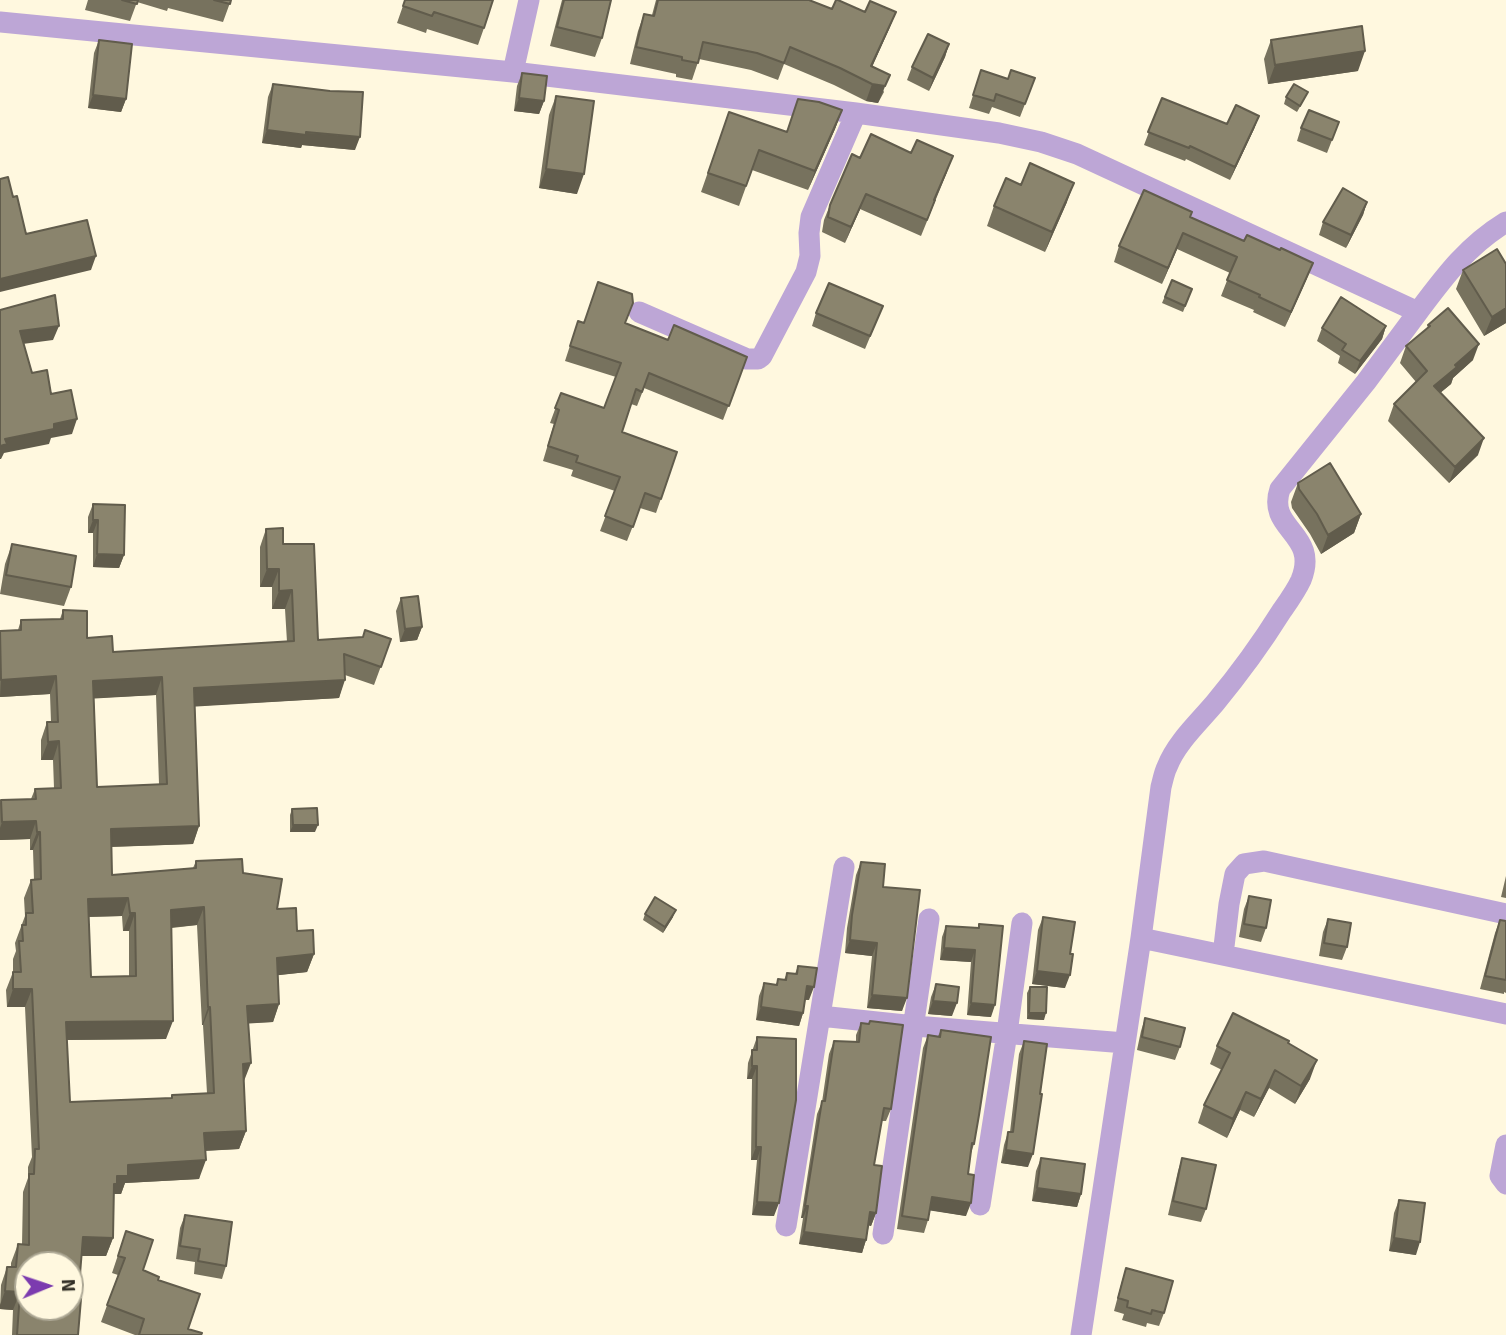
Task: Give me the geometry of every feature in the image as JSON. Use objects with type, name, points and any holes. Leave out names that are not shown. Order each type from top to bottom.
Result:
[{"type":"street","points":[[513,72],[529,0]]},
{"type":"street","points":[[0,22],[513,72],[999,133],[1041,142],[1077,155],[1418,312]]},
{"type":"street","points":[[639,312],[747,359],[758,359],[762,356],[806,272],[810,256],[811,217],[856,113]]},
{"type":"street","points":[[1081,1335],[1142,938],[1161,787],[1167,764],[1239,674],[1299,584],[1306,557],[1302,545],[1278,513],[1276,500],[1280,489],[1366,382],[1449,270],[1485,235],[1506,222]]},
{"type":"street","points":[[1223,955],[1235,874],[1244,864],[1264,861],[1506,914]]},
{"type":"street","points":[[786,1226],[844,867]]},
{"type":"street","points":[[883,1234],[929,919]]},
{"type":"street","points":[[979,1205],[1022,923]]},
{"type":"street","points":[[1142,938],[1506,1014]]},
{"type":"street","points":[[820,1016],[1125,1043]]},
{"type":"street","points":[[1506,1145],[1500,1176],[1506,1184]]},
{"type":"building","points":[[122,0],[138,0],[137,4]]},
{"type":"building","points":[[214,0],[231,0],[230,4]]},
{"type":"building","points":[[405,0],[493,0],[484,28],[434,12],[432,16],[403,6]]},
{"type":"building","points":[[564,0],[611,0],[602,38],[557,27]]},
{"type":"building","points":[[658,0],[809,0],[832,9],[838,0],[865,12],[870,1],[896,12],[871,66],[890,75],[885,86],[872,84],[790,47],[784,63],[757,53],[703,42],[698,63],[636,47],[644,14],[654,16]]},
{"type":"building","points":[[1362,26],[1365,51],[1275,65],[1271,40]]},
{"type":"building","points":[[928,34],[949,44],[933,78],[912,67]]},
{"type":"building","points":[[99,40],[132,44],[126,99],[93,95]]},
{"type":"building","points":[[981,70],[1008,79],[1011,70],[1035,78],[1025,104],[996,94],[994,101],[973,95]]},
{"type":"building","points":[[522,73],[547,76],[544,101],[519,98]]},
{"type":"building","points":[[273,84],[363,92],[360,137],[267,130]]},
{"type":"building","points":[[1294,84],[1308,92],[1300,106],[1286,97]]},
{"type":"building","points":[[556,96],[594,101],[584,174],[546,169]]},
{"type":"building","points":[[1162,98],[1227,124],[1236,105],[1259,116],[1235,167],[1190,146],[1189,148],[1148,132]]},
{"type":"building","points":[[798,99],[819,102],[842,110],[815,171],[759,150],[746,186],[708,173],[729,112],[787,132]]},
{"type":"building","points":[[1309,110],[1339,122],[1332,140],[1301,128]]},
{"type":"building","points":[[871,134],[911,153],[917,140],[953,156],[927,220],[866,194],[851,227],[828,217],[830,205],[852,154],[860,158]]},
{"type":"building","points":[[1030,163],[1074,183],[1052,232],[994,206],[1006,178],[1021,185]]},
{"type":"building","points":[[8,177],[13,197],[17,196],[26,234],[87,220],[96,256],[0,279],[0,179]]},
{"type":"building","points":[[1343,188],[1367,202],[1351,235],[1323,222]]},
{"type":"building","points":[[1144,190],[1192,212],[1190,217],[1244,241],[1247,235],[1313,263],[1291,312],[1227,280],[1237,257],[1183,233],[1168,268],[1119,246]]},
{"type":"building","points":[[1497,249],[1506,264],[1506,308],[1492,317],[1463,270]]},
{"type":"building","points":[[1172,280],[1192,289],[1185,306],[1165,297]]},
{"type":"building","points":[[598,282],[632,294],[633,303],[625,323],[668,340],[674,325],[747,357],[729,406],[649,373],[642,392],[636,389],[622,432],[677,452],[661,499],[645,493],[633,527],[605,516],[620,477],[576,462],[578,456],[548,446],[559,410],[555,408],[561,393],[604,408],[621,363],[570,346],[578,321],[584,323]]},
{"type":"building","points":[[829,283],[883,306],[870,336],[816,313]]},
{"type":"building","points":[[55,295],[59,326],[20,331],[32,373],[47,370],[51,394],[71,390],[77,419],[54,424],[54,429],[5,439],[7,444],[0,446],[0,310]]},
{"type":"building","points":[[1341,297],[1386,326],[1360,361],[1342,350],[1346,344],[1322,328]]},
{"type":"building","points":[[1448,308],[1479,344],[1434,386],[1484,438],[1455,467],[1394,404],[1427,371],[1406,346]]},
{"type":"building","points":[[1330,463],[1361,514],[1328,535],[1299,489],[1298,483]]},
{"type":"building","points":[[93,504],[125,505],[124,555],[97,554],[98,520],[93,520]]},
{"type":"building","points":[[283,528],[283,544],[314,544],[318,640],[363,637],[365,630],[391,639],[381,667],[344,654],[345,680],[194,688],[199,826],[111,829],[112,875],[196,868],[196,861],[242,859],[243,873],[282,879],[277,909],[296,908],[297,931],[313,930],[314,954],[277,958],[279,1004],[247,1006],[251,1063],[243,1064],[246,1131],[204,1133],[206,1160],[128,1165],[128,1176],[117,1176],[117,1184],[114,1184],[113,1238],[83,1237],[82,1251],[17,1251],[18,1244],[29,1245],[29,1174],[34,1174],[35,1149],[39,1149],[32,989],[13,989],[13,972],[21,972],[19,941],[23,941],[22,925],[26,925],[26,913],[33,913],[31,880],[41,879],[40,832],[37,832],[36,821],[2,822],[1,800],[36,799],[35,789],[61,788],[59,741],[48,742],[47,722],[58,722],[56,676],[1,680],[0,631],[21,630],[21,620],[63,619],[63,610],[87,611],[87,638],[112,636],[113,652],[294,641],[292,590],[279,591],[279,569],[267,569],[266,529]],"holes":[[[162,677],[167,784],[97,787],[93,681]],[[128,898],[130,913],[135,913],[136,976],[91,977],[88,899]],[[204,907],[214,1093],[172,1095],[172,1098],[70,1102],[66,1022],[173,1021],[171,910]]]},
{"type":"building","points":[[12,544],[76,556],[71,587],[6,575]]},
{"type":"building","points":[[418,596],[422,627],[405,629],[401,598]]},
{"type":"building","points":[[317,808],[318,825],[293,825],[292,809]]},
{"type":"building","points":[[861,862],[885,864],[883,887],[920,890],[907,998],[872,995],[877,943],[850,940]]},
{"type":"building","points":[[1249,896],[1271,900],[1266,928],[1244,924]]},
{"type":"building","points":[[655,897],[676,910],[665,927],[645,914]]},
{"type":"building","points":[[1043,917],[1075,922],[1070,975],[1037,971]]},
{"type":"building","points":[[1328,919],[1351,923],[1347,947],[1324,943]]},
{"type":"building","points":[[1500,920],[1506,921],[1506,980],[1485,976]]},
{"type":"building","points":[[979,924],[1003,926],[995,1005],[971,1003],[975,950],[944,948],[946,926],[979,928]]},
{"type":"building","points":[[798,966],[817,968],[814,987],[807,986],[803,1013],[761,1007],[764,983],[777,985],[778,979],[786,980],[787,973],[797,974]]},
{"type":"building","points":[[936,984],[959,987],[957,1003],[933,1001]]},
{"type":"building","points":[[1030,987],[1047,987],[1046,1013],[1029,1013]]},
{"type":"building","points":[[1233,1013],[1289,1041],[1288,1043],[1317,1060],[1301,1086],[1275,1070],[1261,1099],[1246,1092],[1233,1119],[1204,1105],[1230,1053],[1217,1046]]},
{"type":"building","points":[[1145,1018],[1185,1028],[1180,1047],[1142,1037]]},
{"type":"building","points":[[870,1021],[903,1025],[891,1109],[884,1108],[874,1165],[882,1166],[876,1213],[870,1212],[866,1240],[804,1232],[808,1206],[805,1206],[834,1041],[859,1042],[861,1023],[869,1024]]},
{"type":"building","points":[[941,1030],[991,1037],[968,1174],[974,1175],[971,1203],[932,1197],[928,1220],[902,1216],[928,1035],[940,1037]]},
{"type":"building","points":[[757,1037],[796,1039],[796,1100],[779,1203],[757,1202],[761,1147],[756,1147],[757,1066],[752,1066],[752,1050],[757,1050]]},
{"type":"building","points":[[1024,1041],[1047,1044],[1033,1154],[1006,1150],[1008,1132],[1013,1132]]},
{"type":"building","points":[[1041,1158],[1085,1164],[1081,1194],[1037,1188]]},
{"type":"building","points":[[1182,1158],[1216,1165],[1206,1209],[1173,1201]]},
{"type":"building","points":[[1399,1200],[1425,1203],[1420,1242],[1394,1238]]},
{"type":"building","points":[[185,1215],[232,1222],[226,1266],[198,1261],[200,1249],[180,1246]]},
{"type":"building","points":[[126,1231],[153,1240],[143,1270],[159,1277],[158,1280],[200,1294],[188,1329],[202,1333],[201,1335],[139,1335],[144,1319],[107,1305],[125,1258],[118,1256]]},
{"type":"building","points":[[7,1267],[14,1267],[14,1292],[5,1291]]},
{"type":"building","points":[[1126,1268],[1173,1281],[1164,1313],[1152,1310],[1151,1314],[1127,1307],[1128,1301],[1118,1298]]},
{"type":"building","points":[[18,1321],[79,1321],[78,1335],[17,1335]]}]
